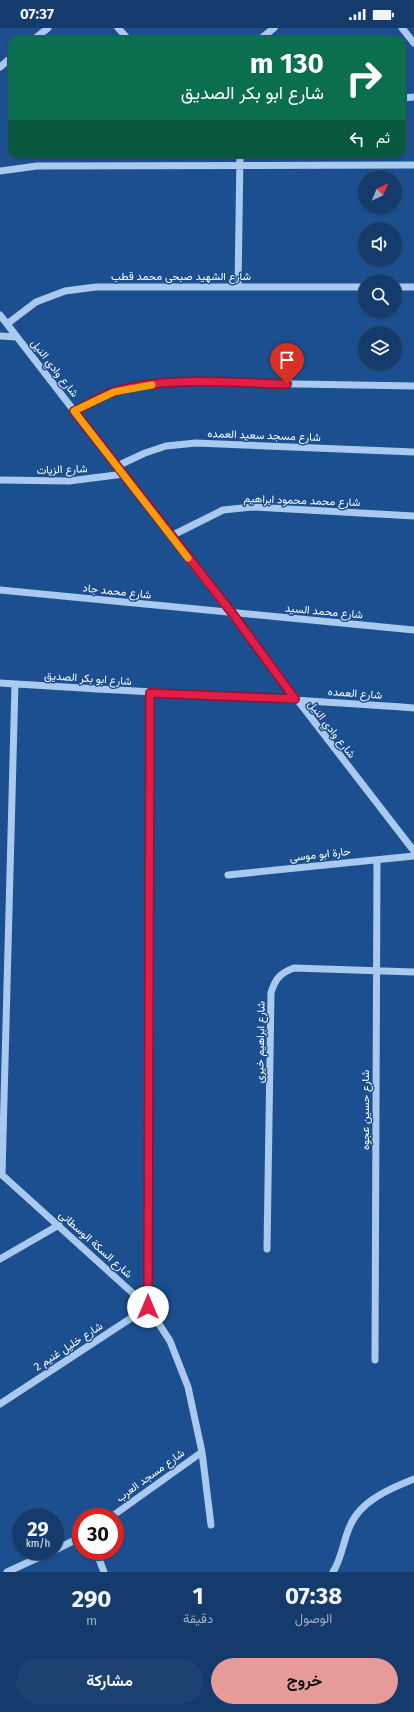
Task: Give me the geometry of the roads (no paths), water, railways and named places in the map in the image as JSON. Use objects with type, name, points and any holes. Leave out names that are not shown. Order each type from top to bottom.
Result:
[{"type":"street","points":[[38,36],[48,28]]},
{"type":"street","points":[[118,28],[125,36]]},
{"type":"street","points":[[264,36],[274,28]]},
{"type":"street","points":[[402,28],[414,43]]},
{"type":"street","points":[[0,67],[8,60]]},
{"type":"street","points":[[238,287],[240,158]]},
{"type":"street","points":[[0,171],[37,166],[414,165]]},
{"type":"street","name":"شارع الشهيد صبحى محمد قطب","points":[[7,324],[36,302],[65,291],[96,287],[358,287]]},
{"type":"street","points":[[402,287],[414,287]]},
{"type":"street","name":"شارع وادي النيل","points":[[0,315],[232,613],[295,699],[414,852]]},
{"type":"street","points":[[0,336],[17,337]]},
{"type":"street","points":[[74,411],[114,392],[138,386],[176,382],[414,386]]},
{"type":"street","name":"شارع مسجد سعيد العمده","points":[[117,466],[144,453],[166,446],[196,443],[414,452]]},
{"type":"street","name":"شارع الزيات","points":[[0,480],[69,481],[124,474]]},
{"type":"street","name":"شارع محمد محمود ابراهيم","points":[[171,536],[223,510],[252,507],[414,516]]},
{"type":"street","name":"شارع محمد جاد","points":[[0,590],[232,613]]},
{"type":"street","name":"شارع محمد السيد","points":[[232,613],[414,630]]},
{"type":"street","name":"شارع ابو بكر الصديق","points":[[0,683],[150,693],[295,699]]},
{"type":"street","points":[[1,1174],[15,684]]},
{"type":"street","points":[[148,1307],[150,693]]},
{"type":"street","name":"شارع العمده","points":[[295,699],[414,708]]},
{"type":"street","name":"حارة ابو موسى","points":[[228,875],[414,856]]},
{"type":"street","name":"شارع حسين عجوه","points":[[375,1360],[377,860]]},
{"type":"street","name":"شارع ابراهيم خيرى","points":[[267,1249],[271,993],[275,981],[284,972],[294,968],[414,972]]},
{"type":"street","name":"شارع السكة الوسطانى","points":[[1,1174],[148,1307],[170,1341],[188,1387],[202,1452],[211,1525]]},
{"type":"street","points":[[0,1259],[59,1225]]},
{"type":"street","name":"شارع خليل غنيم 2","points":[[0,1404],[148,1307]]},
{"type":"street","name":"شارع مسجد العرب","points":[[124,1508],[202,1452]]},
{"type":"street","points":[[333,1572],[339,1564],[350,1524],[360,1510],[393,1487],[414,1479]]},
{"type":"street","points":[[7,1572],[33,1560]]},
{"type":"street","points":[[99,1560],[104,1572]]}]
